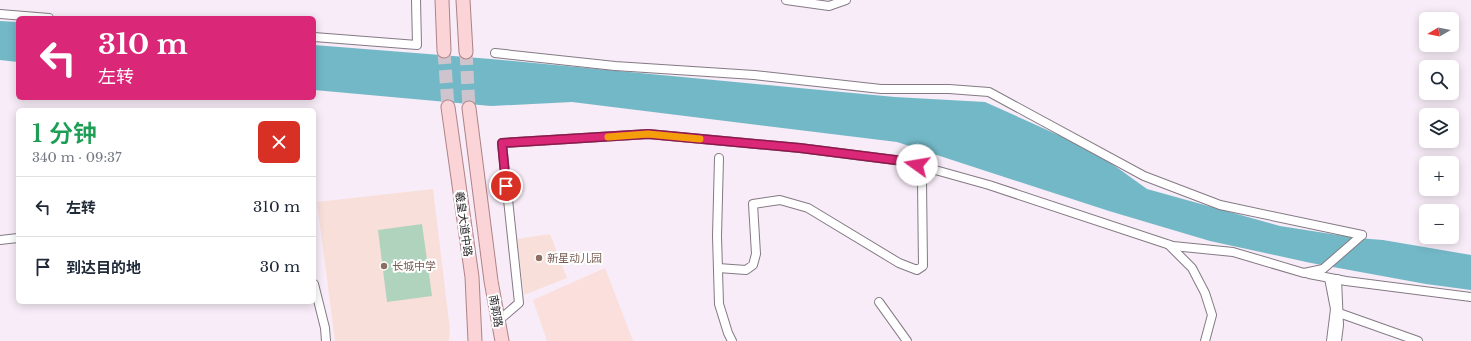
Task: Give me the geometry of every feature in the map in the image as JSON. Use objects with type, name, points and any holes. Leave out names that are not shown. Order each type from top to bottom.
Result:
[{"type":"main road","points":[[442,0],[444,51]]},
{"type":"main road","points":[[463,0],[466,52]]},
{"type":"main road","name":"羲皇大道中路","points":[[448,107],[472,277],[476,341]]},
{"type":"main road","name":"羲皇大道中路","points":[[469,108],[491,281]]},
{"type":"main road","name":"南郭路","points":[[491,281],[502,341]]},
{"type":"street","points":[[316,37],[417,45],[416,0]]},
{"type":"street","points":[[786,0],[830,6],[846,0]]},
{"type":"street","points":[[0,14],[24,16]]},
{"type":"street","points":[[495,53],[615,66],[754,75],[881,89],[949,89],[989,92],[1144,176],[1185,192],[1220,205],[1362,235],[1323,269],[1304,273]]},
{"type":"street","points":[[498,321],[519,303],[502,143],[648,134],[800,148],[903,161],[989,185],[1173,246],[1233,252],[1304,273],[1333,279],[1471,296]]},
{"type":"street","points":[[719,158],[717,236],[720,304],[728,333],[732,341]]},
{"type":"street","points":[[718,268],[746,270],[754,265],[756,254],[753,204],[780,200],[808,208],[900,263],[917,270],[923,266],[922,181]]},
{"type":"street","points":[[0,240],[16,238]]},
{"type":"street","points":[[1168,244],[1192,268],[1204,293],[1212,315],[1205,341]]},
{"type":"street","points":[[1333,279],[1339,313],[1337,341]]},
{"type":"street","points":[[1331,341],[1335,309],[1333,279]]},
{"type":"street","points":[[316,292],[325,328],[326,341]]},
{"type":"street","points":[[879,302],[907,341]]},
{"type":"street","points":[[1339,313],[1418,341]]},
{"type":"shaded area","name":"长城中学","points":[[433,189],[450,330],[449,341],[335,341],[317,202]]},
{"type":"shaded area","name":"新星动儿园","points":[[550,234],[567,278],[524,295],[517,239]]},
{"type":"shaded area","points":[[605,268],[633,341],[547,341],[533,300]]},
{"type":"green space","points":[[422,224],[432,296],[387,302],[378,230]]},
{"type":"water","points":[[0,21],[16,22],[16,62],[0,60]]},
{"type":"water","points":[[316,45],[491,59],[895,97],[985,102],[1094,151],[1147,189],[1280,226],[1357,238],[1383,240],[1471,255],[1471,290],[1426,284],[1311,263],[1210,241],[1109,211],[897,142],[572,102],[491,106],[316,90]]},
{"type":"tunnel","points":[[444,51],[448,107]]},
{"type":"tunnel","points":[[466,52],[469,108]]},
{"type":"slow traffic","points":[[608,137],[648,134],[700,139]]},
{"type":"place","name":"新星动儿园","points":[[539,258]]},
{"type":"place","name":"长城中学","points":[[384,266]]},
{"type":"route","points":[[506,186],[502,143],[648,134],[800,148],[903,161],[917,165]]}]
